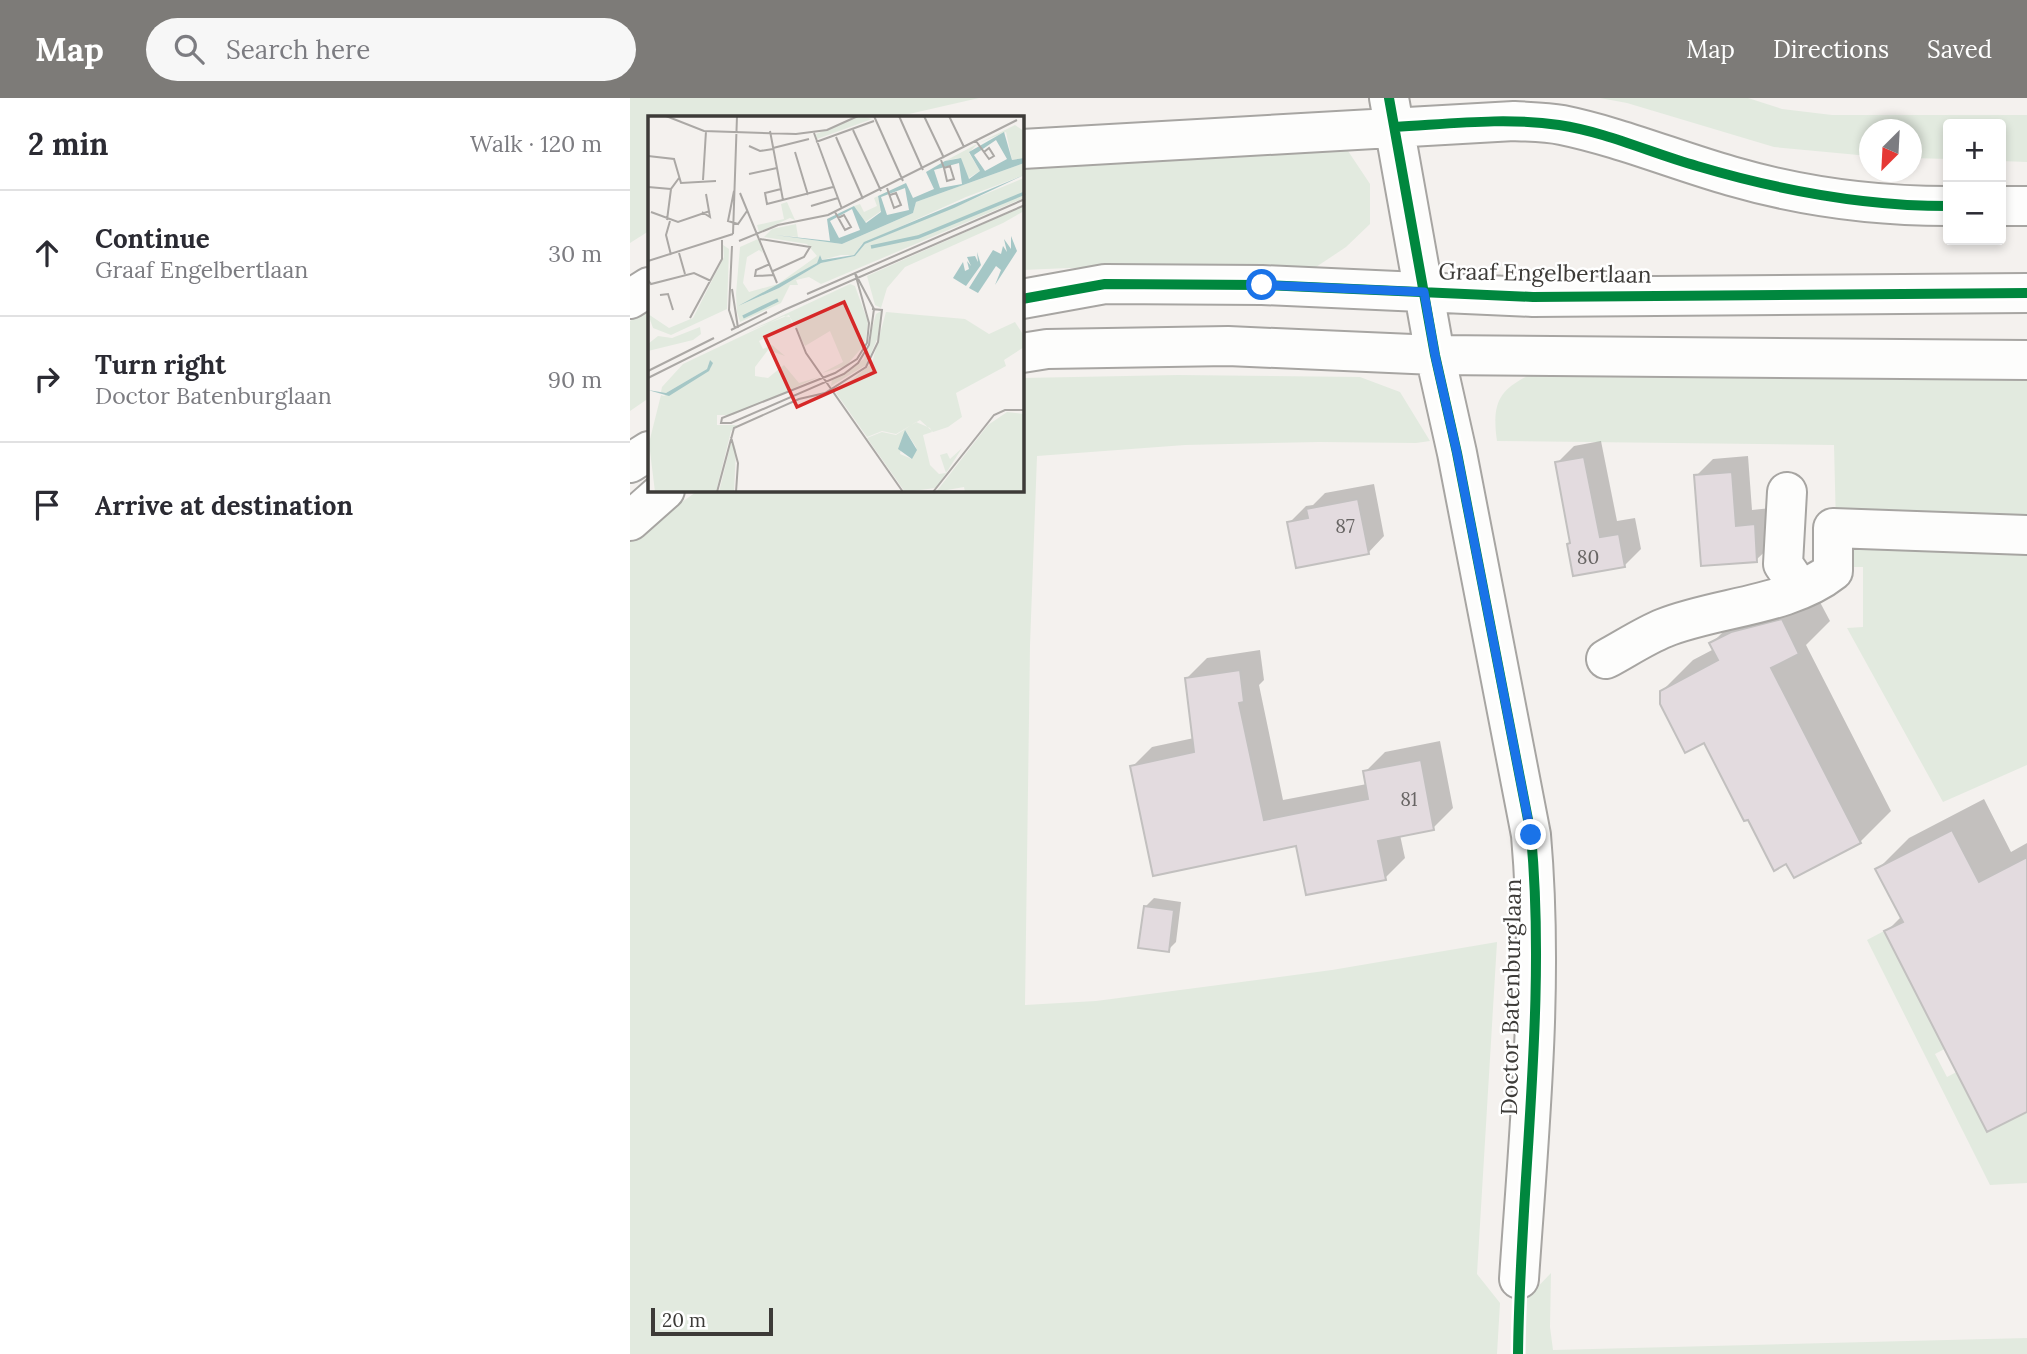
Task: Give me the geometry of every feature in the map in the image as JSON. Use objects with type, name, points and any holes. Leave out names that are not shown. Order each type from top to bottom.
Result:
[{"type":"street","points":[[1024,149],[1392,112],[1560,125],[1734,177],[1785,188],[1887,203],[1943,206]]},
{"type":"street","name":"Doctor Batenburglaan","points":[[1392,112],[1435,355],[1457,453],[1497,606],[1531,835],[1545,1054],[1519,1279]]},
{"type":"street","points":[[2006,206],[2027,206]]},
{"type":"street","name":"Graaf Engelbertlaan","points":[[1024,299],[1105,284],[1262,285],[1533,297],[2027,293]]},
{"type":"street","points":[[630,299],[648,288]]},
{"type":"street","points":[[1024,353],[1047,349],[1228,346],[1435,355],[2027,360]]},
{"type":"street","points":[[630,463],[648,452]]},
{"type":"street","points":[[630,522],[663,492]]},
{"type":"street","points":[[1787,492],[1783,564],[1800,589]]},
{"type":"street","points":[[1606,659],[1664,628],[1800,589],[1822,580],[1833,571],[1833,528],[2027,535]]},
{"type":"shaded area","points":[[630,98],[979,98],[900,116],[648,116],[648,232],[630,243]]},
{"type":"shaded area","points":[[1600,98],[1748,98],[1782,109],[1832,115],[2027,115],[2027,162],[2006,161],[2006,119],[1943,119],[1943,159],[1922,158],[1922,119],[1859,119],[1859,155],[1774,147],[1627,103]]},
{"type":"shaded area","points":[[1289,139],[1348,151],[1370,184],[1370,224],[1346,247],[1316,267],[1197,271],[1069,268],[1024,270],[1024,169]]},
{"type":"shaded area","points":[[648,310],[648,399],[630,411],[630,321]]},
{"type":"shaded area","points":[[2027,370],[2027,765],[1943,802],[1847,628],[1863,627],[1863,567],[1837,567],[1834,445],[1497,441],[1496,415],[1501,397],[1515,383],[1538,371]]},
{"type":"shaded area","points":[[1178,375],[1360,377],[1400,392],[1430,441],[1185,445],[1037,456],[1030,645],[1025,1005],[1096,1001],[1332,970],[1497,942],[1477,1274],[1500,1303],[1497,1354],[630,1354],[630,542],[646,527],[696,492],[1024,492],[1024,378]]},
{"type":"shaded area","points":[[1884,931],[1937,1035],[1977,1015],[1984,1028],[1935,1054],[1947,1077],[1995,1052],[1962,1085],[1987,1132],[2027,1112],[2027,1183],[1990,1185],[1867,940]]},
{"type":"shaded area","points":[[1551,1273],[1550,1327],[1553,1350],[2027,1338],[2027,1354],[1523,1354],[1526,1299]]},
{"type":"building","points":[[1584,457],[1600,537],[1619,534],[1625,567],[1573,576],[1567,544],[1570,543],[1555,462]]},
{"type":"building","points":[[1732,472],[1736,526],[1755,524],[1757,562],[1701,566],[1694,475]]},
{"type":"building","points":[[1358,499],[1369,554],[1296,568],[1287,522],[1308,518],[1306,509]]},
{"type":"building","points":[[1782,619],[1799,654],[1771,668],[1861,843],[1794,878],[1786,864],[1774,871],[1748,820],[1744,821],[1704,743],[1685,753],[1660,704],[1660,691],[1718,660],[1709,643],[1731,632]]},
{"type":"building","points":[[1240,670],[1244,702],[1239,703],[1264,820],[1368,799],[1363,771],[1421,760],[1434,830],[1378,841],[1386,880],[1306,895],[1296,846],[1153,876],[1130,766],[1194,752],[1185,678]]},
{"type":"building","points":[[1952,830],[1979,882],[2027,857],[2027,1112],[1987,1132],[1884,931],[1903,922],[1875,869]]},
{"type":"building","points":[[1144,906],[1174,910],[1169,952],[1138,948]]},
{"type":"cycle path","points":[[1389,98],[1435,355],[1457,453],[1531,835],[1536,965],[1518,1354]]},
{"type":"cycle path","points":[[1395,127],[1498,121],[1559,125],[1628,143],[1728,175],[1790,189],[1853,200],[1943,206]]},
{"type":"cycle path","points":[[1024,299],[1105,284],[1262,285],[1533,297],[2027,293]]},
{"type":"route","points":[[1262,285],[1424,292],[1531,835]]}]
